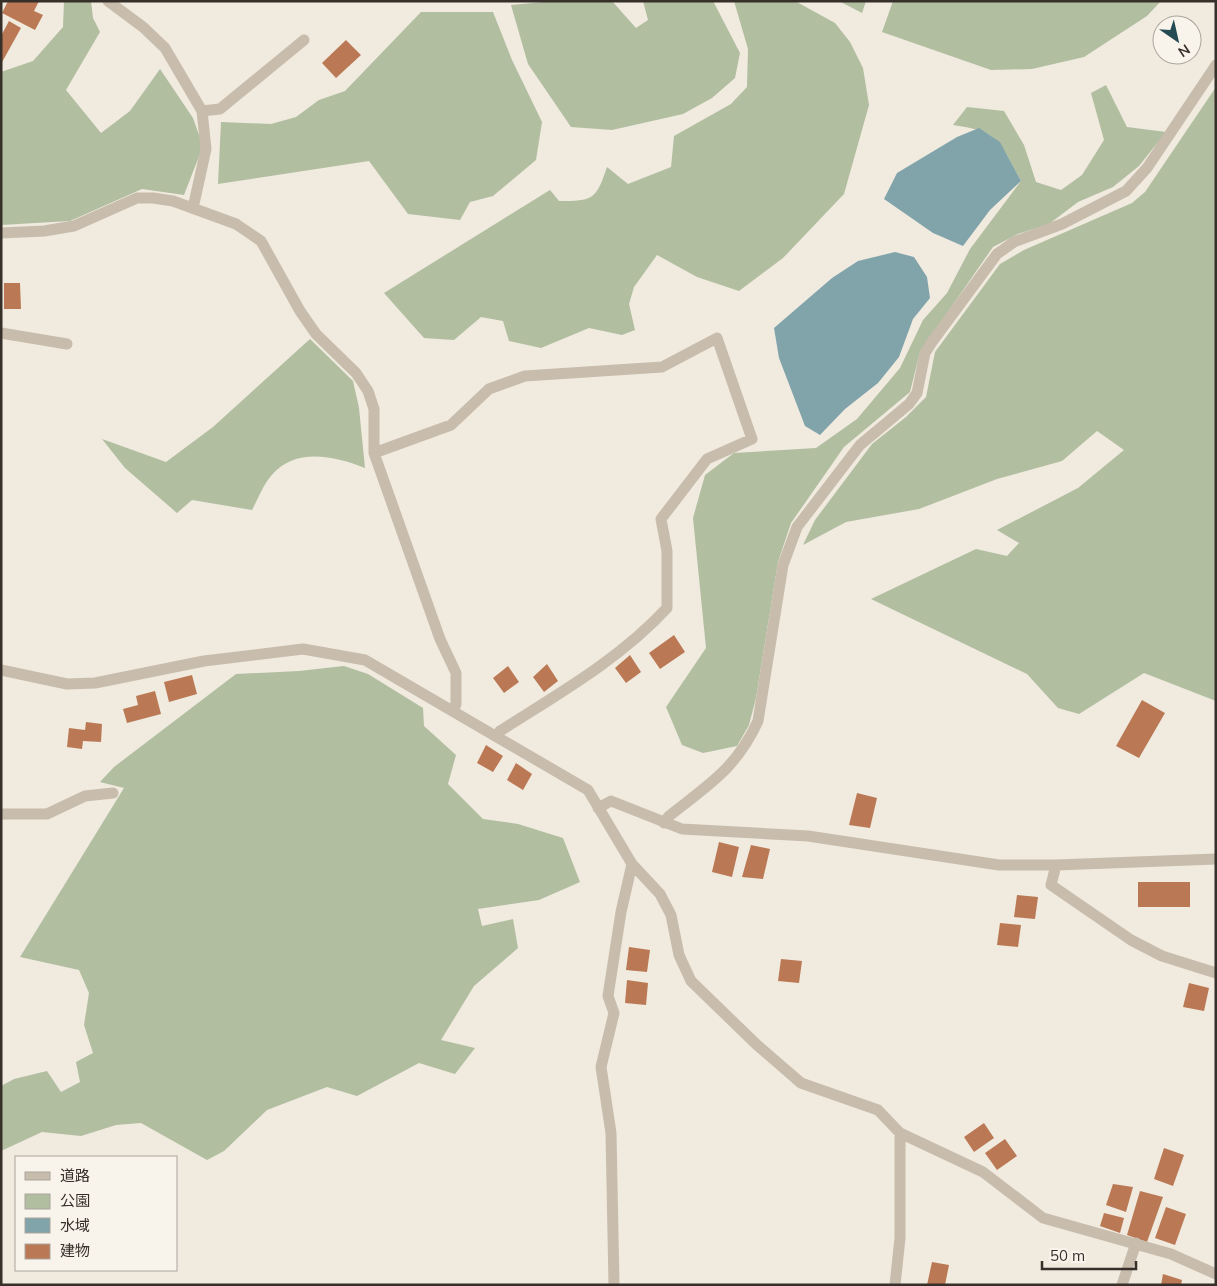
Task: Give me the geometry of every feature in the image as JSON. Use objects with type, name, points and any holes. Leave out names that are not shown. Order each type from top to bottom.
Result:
[{"type":"street","points":[[108,1],[143,27],[166,48],[202,111],[206,149],[194,208]]},
{"type":"street","points":[[202,111],[220,108],[304,40]]},
{"type":"street","points":[[664,824],[669,816],[731,765],[749,741],[758,721],[783,565],[797,528],[834,476],[860,445],[909,404],[917,393],[925,353],[997,254],[1014,242],[1062,224],[1126,191],[1147,168],[1216,66]]},
{"type":"street","points":[[1,233],[44,231],[74,226],[137,198],[174,201],[236,224],[261,240],[300,311],[316,334],[356,373],[368,392],[374,409],[374,453],[440,639],[456,673],[456,704],[453,710]]},
{"type":"street","points":[[1,333],[67,344]]},
{"type":"street","points":[[374,453],[451,426],[489,389],[525,376],[662,367],[717,338],[752,439],[707,459],[661,518],[668,551],[667,608],[649,628],[601,665],[500,731],[497,737]]},
{"type":"street","points":[[1,670],[67,684],[95,684],[204,661],[303,649],[365,660],[588,790],[632,864],[660,894],[672,914],[679,955],[691,981],[756,1044],[801,1083],[878,1110],[900,1133],[983,1172],[1043,1218],[1171,1254],[1216,1274]]},
{"type":"street","points":[[1,814],[47,814],[85,796],[113,793]]},
{"type":"street","points":[[598,808],[610,801],[664,824],[682,829],[808,836],[1000,865],[1216,860]]},
{"type":"street","points":[[614,1285],[611,1133],[601,1067],[614,1013],[608,996],[632,864]]},
{"type":"street","points":[[1056,865],[1051,885],[1130,940],[1162,956],[1216,973]]},
{"type":"street","points":[[895,1285],[900,1238],[900,1133]]},
{"type":"street","points":[[1122,1285],[1136,1244]]},
{"type":"green space","points":[[64,1],[91,1],[93,18],[100,32],[66,90],[101,133],[130,111],[160,69],[193,118],[203,146],[184,195],[142,189],[70,221],[1,225],[1,72],[33,61],[63,27]]},
{"type":"green space","points":[[555,1],[612,1],[636,28],[648,20],[643,1],[713,1],[740,53],[735,78],[712,98],[683,114],[612,130],[571,127],[528,64],[511,5]]},
{"type":"green space","points":[[734,1],[795,1],[835,23],[850,42],[863,68],[869,105],[844,194],[783,258],[739,291],[697,277],[657,255],[634,287],[629,304],[635,330],[622,335],[589,328],[541,348],[509,341],[503,321],[481,317],[454,340],[424,338],[384,293],[550,190],[559,201],[586,199],[592,196],[600,186],[607,167],[628,184],[671,167],[674,136],[731,104],[747,87],[748,49]]},
{"type":"green space","points":[[839,1],[866,1],[862,13]]},
{"type":"green space","points":[[893,1],[1161,1],[1147,16],[1084,57],[1032,69],[991,70],[882,32]]},
{"type":"green space","points":[[421,12],[493,12],[512,60],[542,122],[536,160],[493,196],[470,202],[460,220],[408,214],[369,161],[218,184],[221,122],[271,124],[296,117],[319,100],[345,91]]},
{"type":"green space","points":[[1106,85],[1127,127],[1166,132],[1139,166],[1113,187],[1078,202],[1049,224],[1018,234],[993,247],[920,352],[910,392],[844,447],[791,523],[778,562],[756,698],[749,725],[737,746],[703,753],[682,745],[666,707],[706,648],[693,518],[705,475],[734,453],[816,448],[857,419],[900,368],[923,320],[947,293],[970,249],[1021,181],[1003,148],[990,135],[953,125],[967,107],[1004,111],[1024,145],[1036,182],[1061,190],[1082,175],[1104,140],[1091,93]]},
{"type":"green space","points":[[1216,87],[1216,701],[1144,673],[1079,714],[1058,708],[1027,674],[871,599],[976,549],[1007,556],[1019,543],[997,530],[1078,488],[1124,450],[1097,431],[1062,461],[997,479],[919,509],[846,522],[803,545],[815,520],[872,444],[906,417],[926,397],[935,352],[1000,264],[1024,250],[1132,203],[1145,192]]},
{"type":"green space","points":[[310,339],[353,381],[359,408],[365,468],[341,460],[315,457],[303,458],[291,461],[271,476],[252,510],[192,500],[177,513],[125,468],[102,439],[166,462],[213,427]]},
{"type":"green space","points":[[344,666],[368,674],[423,708],[424,726],[456,755],[448,784],[483,819],[518,824],[563,838],[580,882],[539,900],[478,909],[482,926],[513,919],[518,948],[474,986],[441,1040],[475,1048],[455,1074],[419,1063],[357,1096],[327,1087],[267,1110],[224,1151],[207,1160],[141,1123],[116,1125],[81,1136],[42,1132],[1,1151],[1,1086],[14,1079],[47,1071],[61,1092],[80,1082],[76,1062],[93,1053],[84,1025],[89,993],[79,970],[20,957],[124,788],[100,782],[114,767],[236,674],[299,671]]},
{"type":"water","points":[[979,128],[1000,142],[1021,181],[990,210],[963,246],[933,233],[884,199],[897,173],[957,137]]},
{"type":"water","points":[[895,252],[914,257],[927,277],[930,298],[913,319],[899,357],[878,383],[845,409],[820,435],[805,426],[779,358],[774,328],[832,278],[858,261]]},
{"type":"building","points":[[8,1],[39,1],[34,11],[43,15],[35,30],[2,13]]},
{"type":"building","points":[[9,21],[21,28],[1,64],[1,36]]},
{"type":"building","points":[[346,40],[361,55],[336,78],[322,63]]},
{"type":"building","points":[[4,283],[20,283],[21,309],[4,309]]},
{"type":"building","points":[[674,635],[685,652],[660,669],[649,653]]},
{"type":"building","points":[[630,655],[641,672],[626,683],[615,668]]},
{"type":"building","points":[[547,664],[558,681],[544,692],[533,677]]},
{"type":"building","points":[[508,666],[519,682],[504,693],[493,678]]},
{"type":"building","points":[[192,675],[197,694],[169,702],[164,682]]},
{"type":"building","points":[[155,691],[161,714],[127,723],[123,709],[138,705],[136,696]]},
{"type":"building","points":[[1142,700],[1165,713],[1139,758],[1116,746]]},
{"type":"building","points":[[86,722],[102,724],[101,742],[83,741],[82,749],[67,747],[69,728],[85,730]]},
{"type":"building","points":[[486,745],[503,756],[493,772],[477,763]]},
{"type":"building","points":[[516,763],[532,774],[523,790],[507,780]]},
{"type":"building","points":[[857,793],[877,798],[870,828],[849,825]]},
{"type":"building","points":[[719,842],[739,847],[732,877],[712,872]]},
{"type":"building","points":[[751,845],[770,849],[763,879],[742,877]]},
{"type":"building","points":[[1138,882],[1190,882],[1190,907],[1138,907]]},
{"type":"building","points":[[1017,895],[1038,897],[1035,919],[1014,917]]},
{"type":"building","points":[[1000,923],[1021,925],[1018,947],[997,945]]},
{"type":"building","points":[[629,947],[650,950],[647,972],[626,970]]},
{"type":"building","points":[[781,959],[802,961],[799,983],[778,981]]},
{"type":"building","points":[[627,980],[648,983],[646,1005],[625,1003]]},
{"type":"building","points":[[1189,983],[1209,988],[1204,1011],[1183,1007]]},
{"type":"building","points":[[984,1123],[994,1138],[974,1152],[964,1137]]},
{"type":"building","points":[[1005,1139],[1017,1156],[997,1170],[985,1153]]},
{"type":"building","points":[[1164,1148],[1184,1155],[1173,1186],[1154,1179]]},
{"type":"building","points":[[1113,1184],[1133,1187],[1126,1212],[1106,1205]]},
{"type":"building","points":[[1140,1191],[1163,1197],[1147,1242],[1127,1235]]},
{"type":"building","points":[[1166,1207],[1186,1214],[1175,1245],[1155,1238]]},
{"type":"building","points":[[1104,1213],[1124,1218],[1120,1233],[1100,1226]]},
{"type":"building","points":[[932,1262],[949,1265],[945,1285],[927,1285]]},
{"type":"building","points":[[1163,1274],[1182,1280],[1181,1285],[1161,1285]]}]
